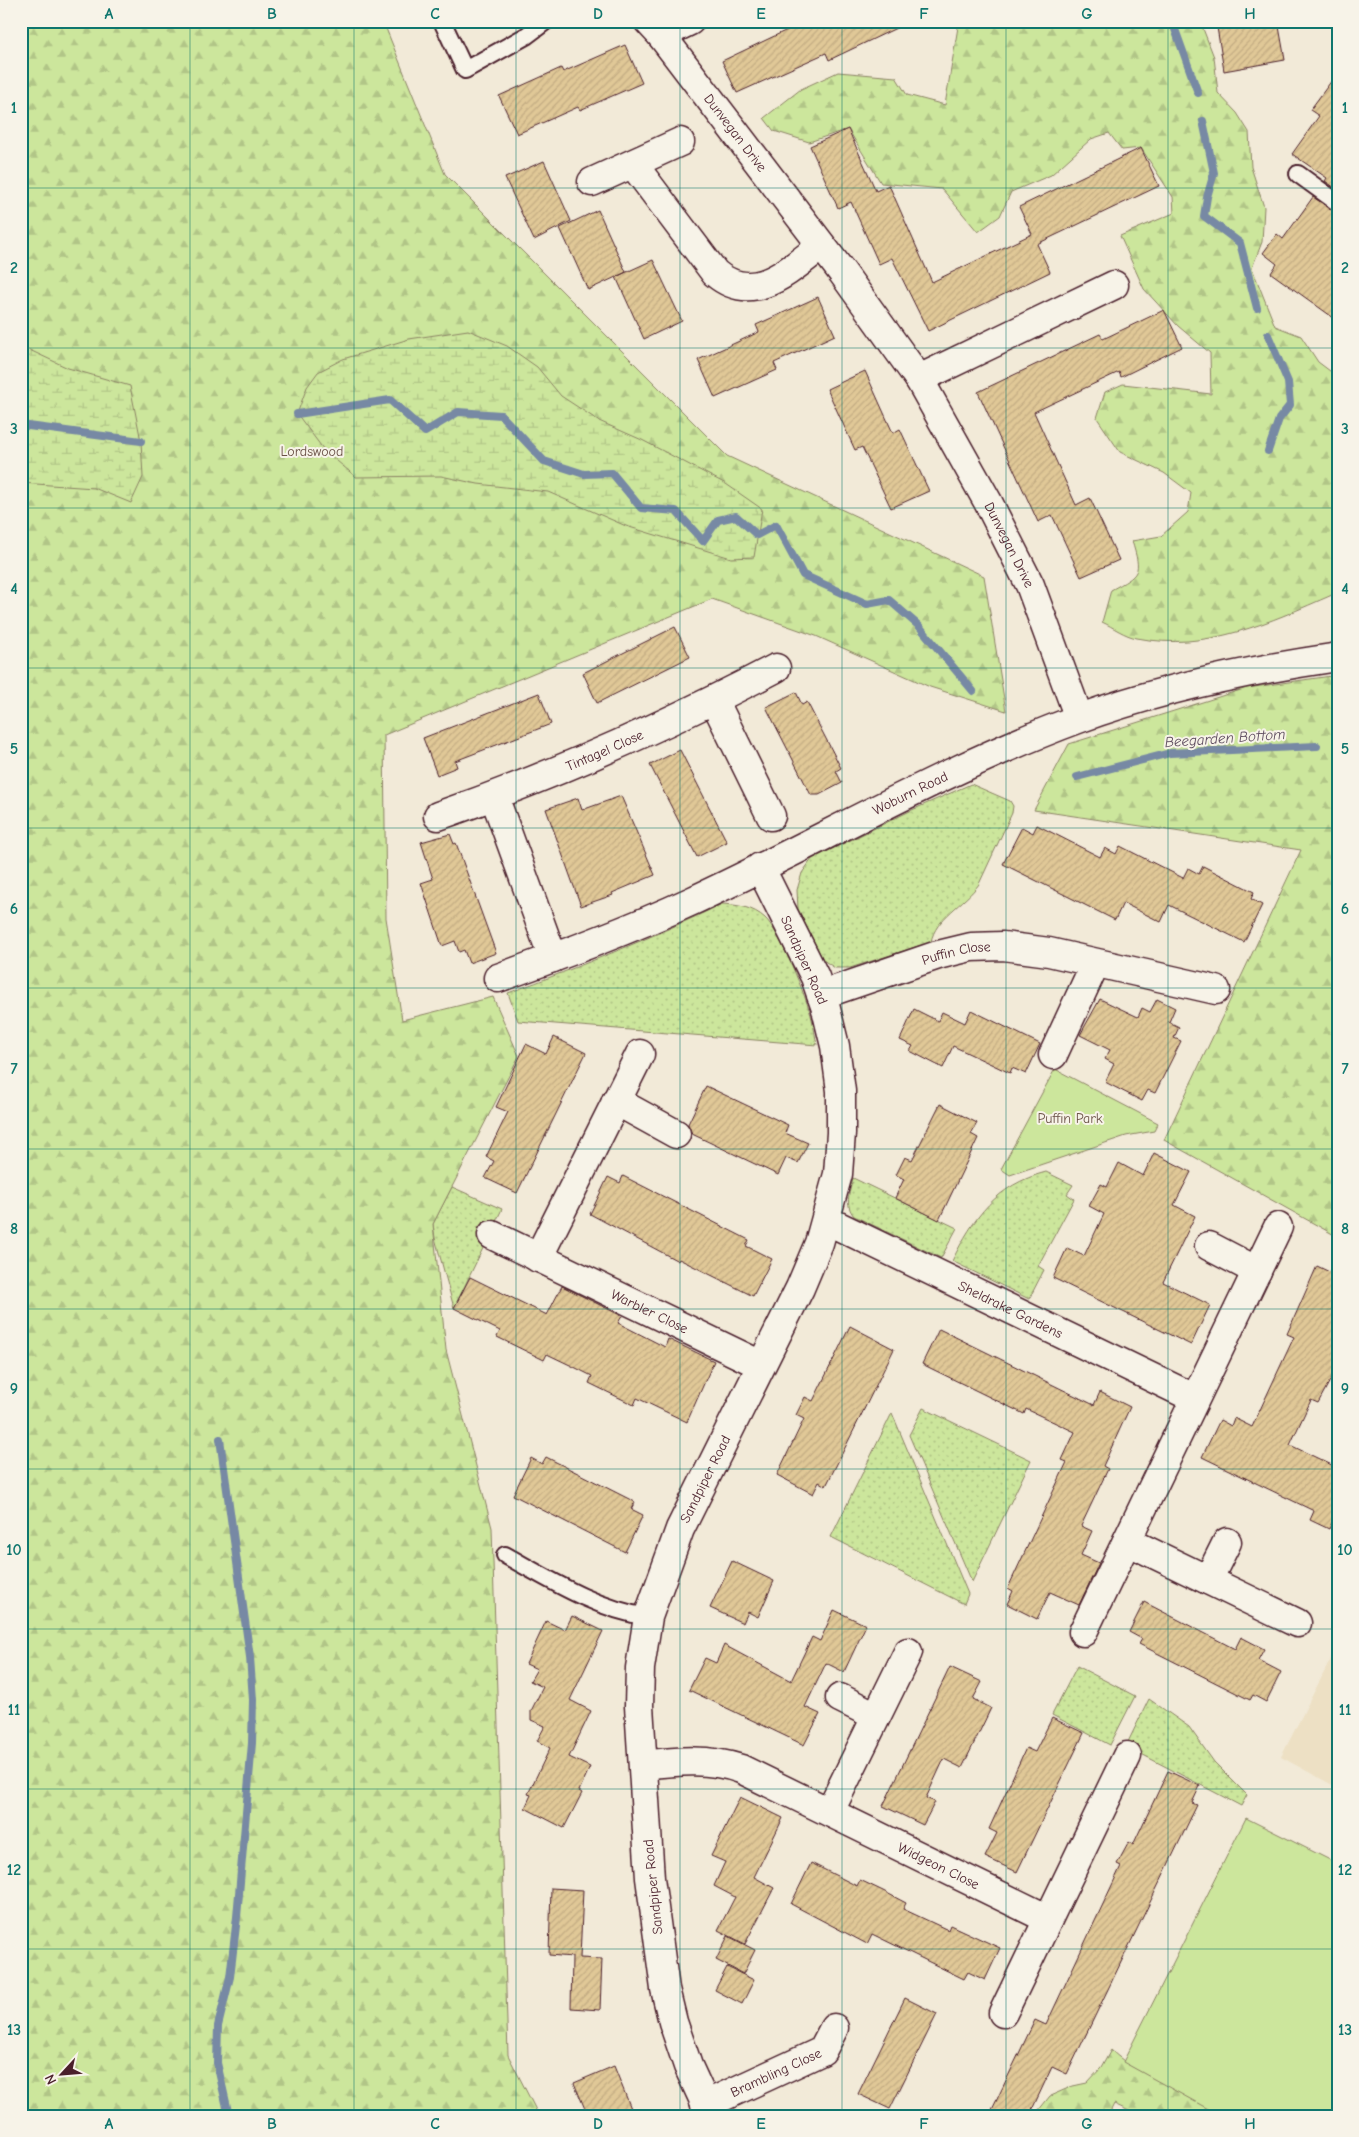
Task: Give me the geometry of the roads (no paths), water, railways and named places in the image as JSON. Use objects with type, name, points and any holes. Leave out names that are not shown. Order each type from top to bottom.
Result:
[{"type":"street","points":[[655,28],[690,21]]},
{"type":"street","name":"Dunvegan Drive","points":[[655,28],[821,246],[919,379],[988,502],[1030,585],[1080,718]]},
{"type":"street","points":[[592,182],[680,142]]},
{"type":"street","points":[[633,164],[715,273],[727,283],[750,287],[767,282],[821,246]]},
{"type":"street","points":[[919,379],[1114,285]]},
{"type":"street","name":"Woburn Road","points":[[498,978],[628,929],[956,771],[1080,718],[1204,680],[1338,657]]},
{"type":"street","name":"Tintagel Close","points":[[438,816],[494,796],[611,749],[776,668]]},
{"type":"street","points":[[714,700],[771,816]]},
{"type":"street","points":[[494,796],[553,958]]},
{"type":"street","name":"Sandpiper Road","points":[[708,2110],[688,2066],[673,2022],[666,1989],[650,1878],[639,1706],[640,1668],[648,1617],[665,1567],[695,1495],[800,1288],[826,1220],[838,1174],[841,1091],[835,1046],[821,995],[796,936],[760,867]]},
{"type":"street","name":"Puffin Close","points":[[821,995],[938,955],[971,947],[1012,948],[1049,952],[1216,990]]},
{"type":"street","points":[[1053,1055],[1095,964]]},
{"type":"street","points":[[538,1258],[640,1054]]},
{"type":"street","points":[[616,1101],[676,1134]]},
{"type":"street","name":"Sheldrake Gardens","points":[[826,1220],[1194,1398]]},
{"type":"street","points":[[1083,1632],[1194,1398],[1278,1227]]},
{"type":"street","name":"Warbler Close","points":[[492,1235],[761,1366]]},
{"type":"street","points":[[1209,1246],[1257,1271]]},
{"type":"street","points":[[1127,1541],[1296,1623]]},
{"type":"street","points":[[1208,1580],[1227,1542]]},
{"type":"street","points":[[830,1811],[908,1652]]},
{"type":"street","points":[[840,1698],[876,1716]]},
{"type":"street","points":[[1003,2013],[1127,1756]]},
{"type":"street","name":"Widgeon Close","points":[[644,1765],[682,1760],[723,1762],[765,1779],[1048,1919]]},
{"type":"street","name":"Brambling Close","points":[[708,2110],[822,2051],[834,2028]]},
{"type":"lane","points":[[442,21],[465,70],[526,36],[546,21]]},
{"type":"lane","points":[[1298,174],[1338,203]]},
{"type":"lane","points":[[505,1555],[594,1601],[623,1612],[648,1617]]},
{"type":"waterway","points":[[1172,21],[1198,93]]},
{"type":"waterway","points":[[1203,121],[1214,173],[1204,216],[1240,243],[1257,308]]},
{"type":"waterway","points":[[1268,335],[1288,382],[1290,405],[1279,419],[1268,451]]},
{"type":"waterway","name":"Beegarden Bottom","points":[[297,414],[390,400],[425,432],[458,412],[501,415],[544,461],[584,474],[612,473],[641,508],[676,511],[703,541],[718,520],[736,516],[757,535],[776,525],[803,575],[867,604],[889,600],[919,626],[973,691]]},
{"type":"waterway","name":"Beegarden Bottom","points":[[21,425],[141,441]]},
{"type":"waterway","name":"Beegarden Bottom","points":[[1077,777],[1170,753],[1317,746]]},
{"type":"waterway","points":[[220,1439],[250,1657],[253,1700],[252,1743],[237,1917],[230,1977],[218,2026],[217,2063],[229,2116]]},
{"type":"park label","name":"Lordswood","points":[[312,451]]},
{"type":"park label","name":"Puffin Park","points":[[1070,1118]]}]
